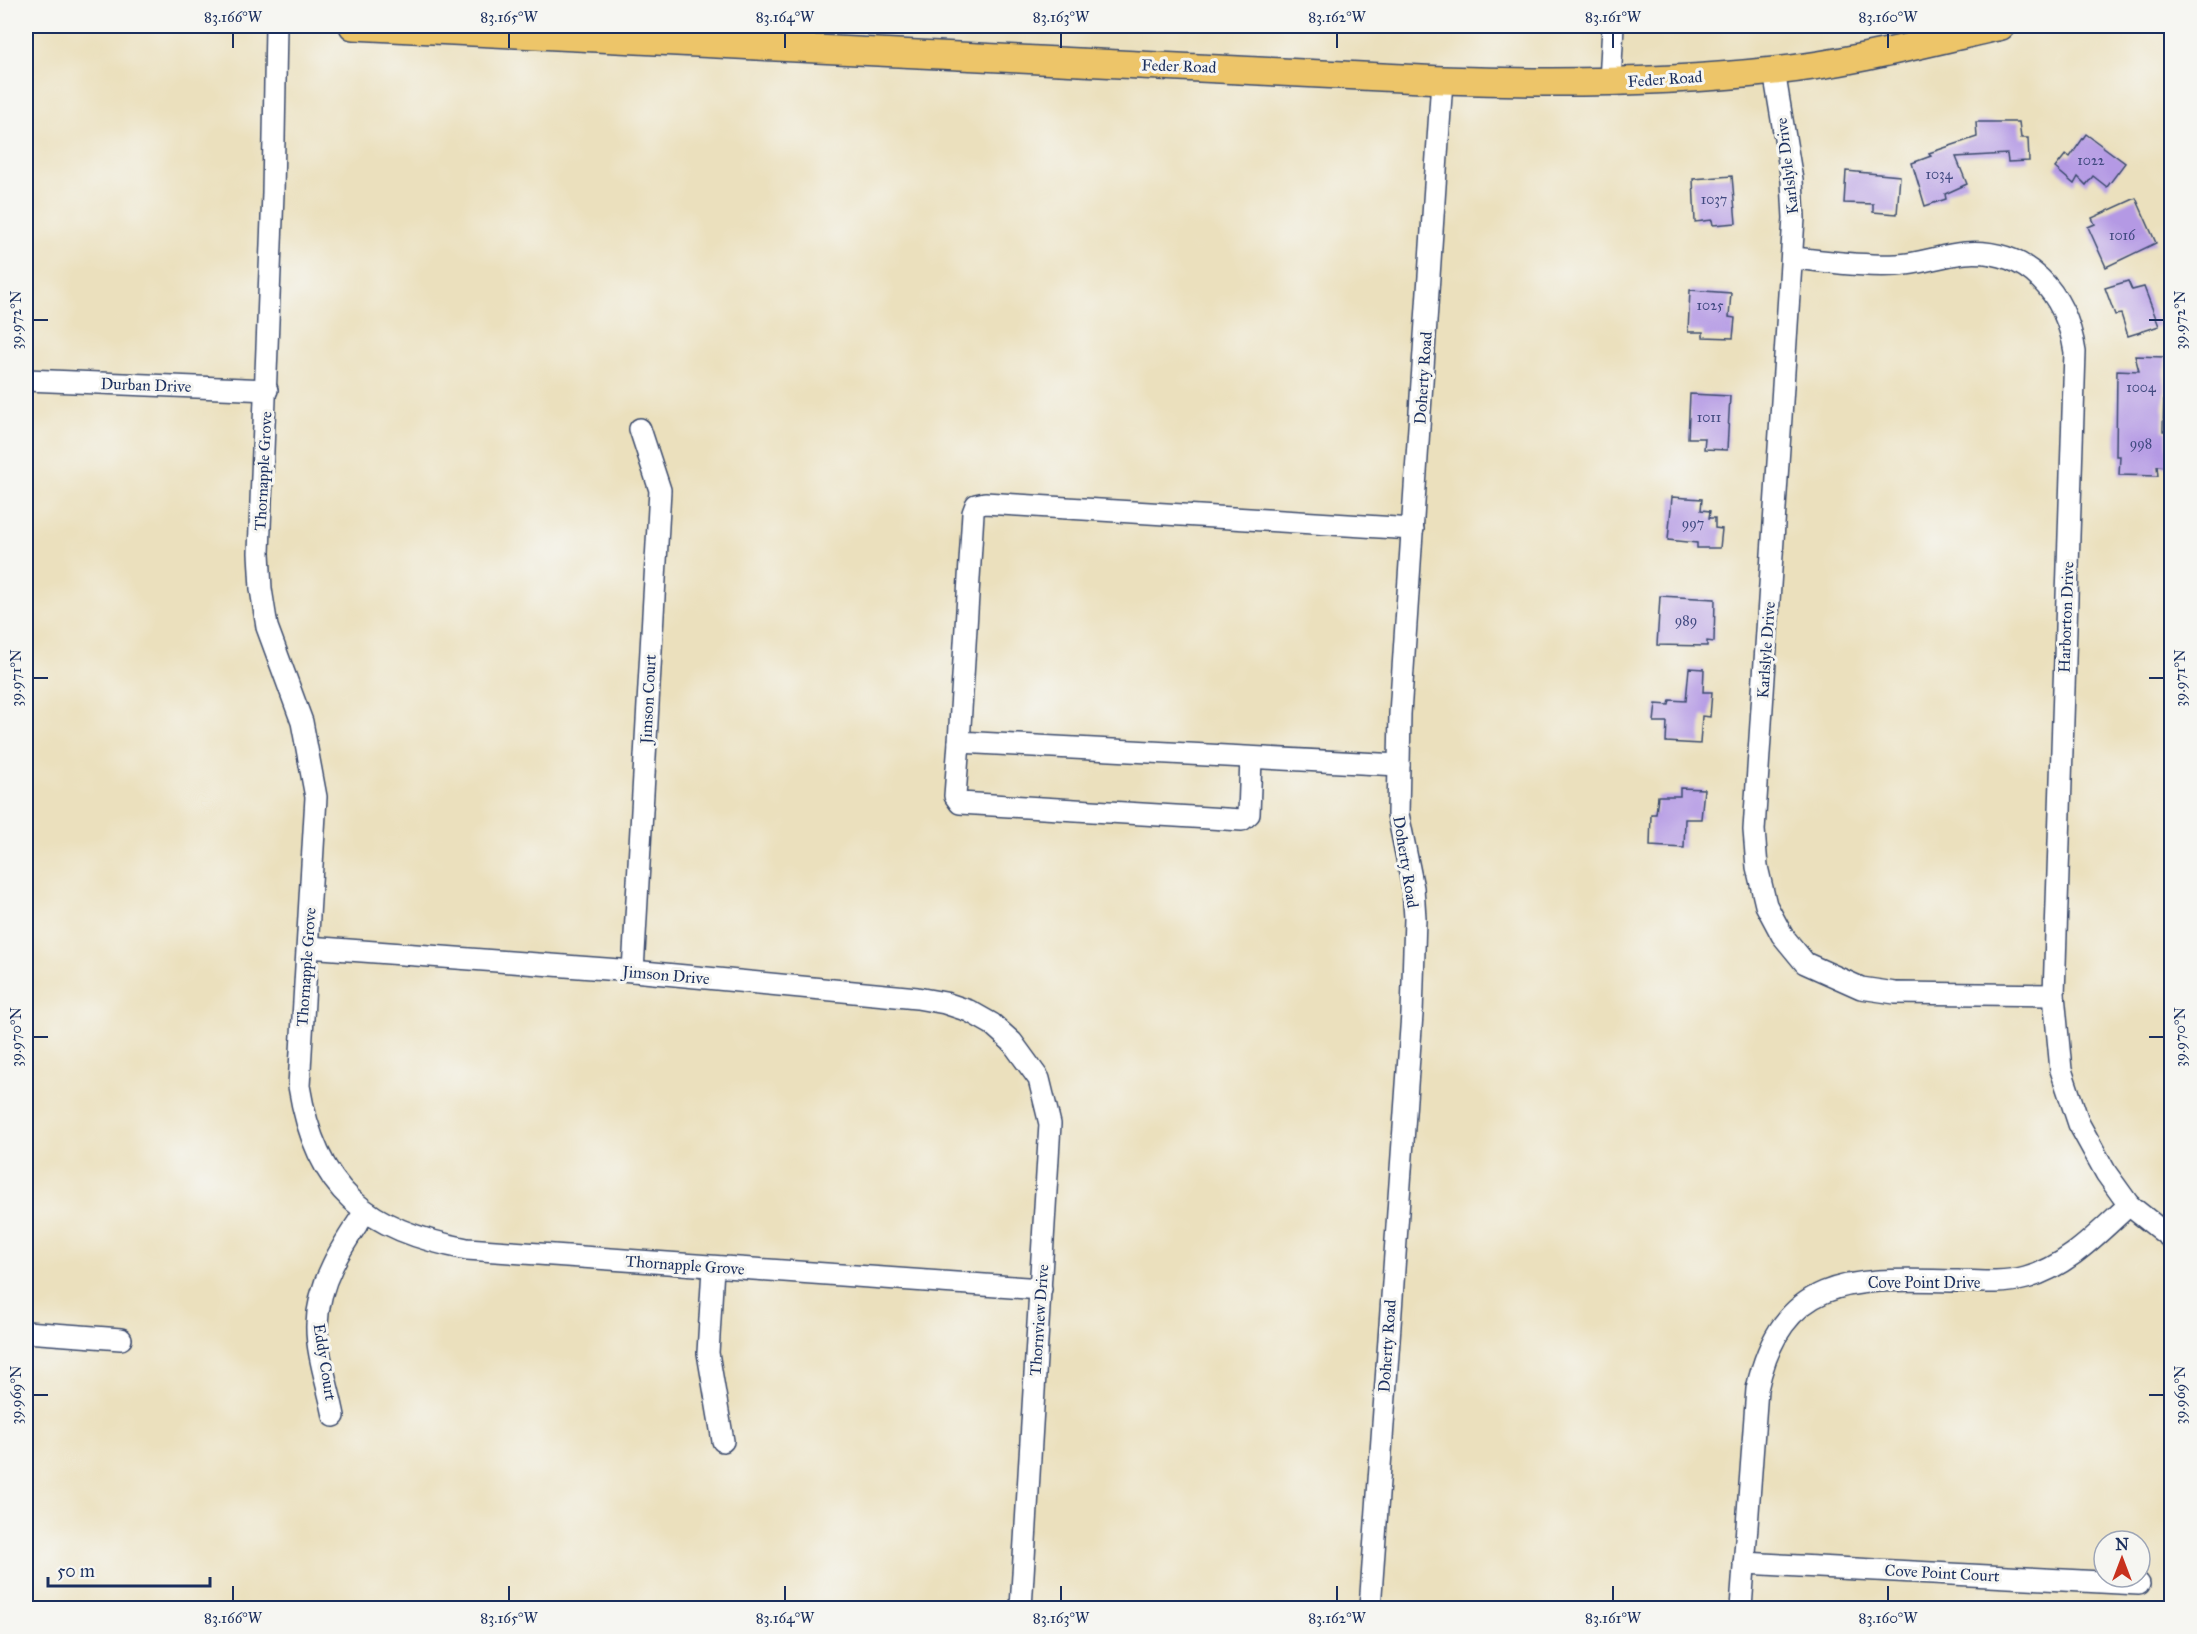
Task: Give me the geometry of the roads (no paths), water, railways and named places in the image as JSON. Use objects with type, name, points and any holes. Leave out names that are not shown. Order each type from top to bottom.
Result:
[{"type":"main road","name":"Feder Road","points":[[353,26],[1442,80],[1610,82],[1774,71],[1866,57],[2001,26]]},
{"type":"street","name":"Thornapple Grove","points":[[276,26],[267,390],[259,553],[261,589],[267,627],[302,722],[316,797],[299,1058],[304,1117],[312,1144],[324,1167],[365,1212],[392,1228],[427,1241],[467,1249],[713,1268],[1041,1289]]},
{"type":"street","points":[[1610,82],[1613,26]]},
{"type":"street","name":"Karlslyle Drive","points":[[1774,71],[1792,180],[1792,258],[1754,830],[1756,867],[1766,905],[1782,935],[1805,963],[1861,988],[1895,993],[2054,995]]},
{"type":"street","name":"Doherty Road","points":[[1370,1608],[1412,1014],[1413,888],[1398,814],[1399,765],[1442,80]]},
{"type":"street","name":"Harborton Drive","points":[[1792,258],[1895,266],[1919,264],[1965,253],[1987,253],[2010,259],[2031,270],[2063,306],[2071,326],[2074,364],[2054,995],[2061,1070],[2079,1124],[2106,1173],[2129,1205],[2172,1239]]},
{"type":"street","name":"Durban Drive","points":[[26,380],[267,390]]},
{"type":"street","name":"Jimson Court","points":[[633,972],[660,490],[639,429]]},
{"type":"street","points":[[1251,758],[1249,814],[1242,820],[960,803],[955,796],[973,513],[976,506],[985,503],[1413,529]]},
{"type":"street","points":[[959,742],[1399,765]]},
{"type":"street","name":"Jimson Drive","points":[[308,947],[633,972],[917,998],[969,1011],[992,1024],[1012,1042]]},
{"type":"street","name":"Thornview Drive","points":[[1012,1042],[1039,1079],[1050,1124],[1021,1608]]},
{"type":"street","name":"Cove Point Drive","points":[[1742,1608],[1756,1389],[1763,1359],[1776,1334],[1794,1310],[1818,1294],[1847,1283],[1875,1279],[1997,1282],[2024,1279],[2047,1271],[2072,1256],[2129,1205]]},
{"type":"street","name":"Eddy Court","points":[[334,1416],[316,1328],[318,1304],[325,1280],[345,1242],[365,1212]]},
{"type":"street","points":[[713,1268],[708,1353],[723,1441]]},
{"type":"street","points":[[26,1332],[121,1339]]},
{"type":"street","name":"Cove Point Court","points":[[1744,1563],[2092,1582]]}]
